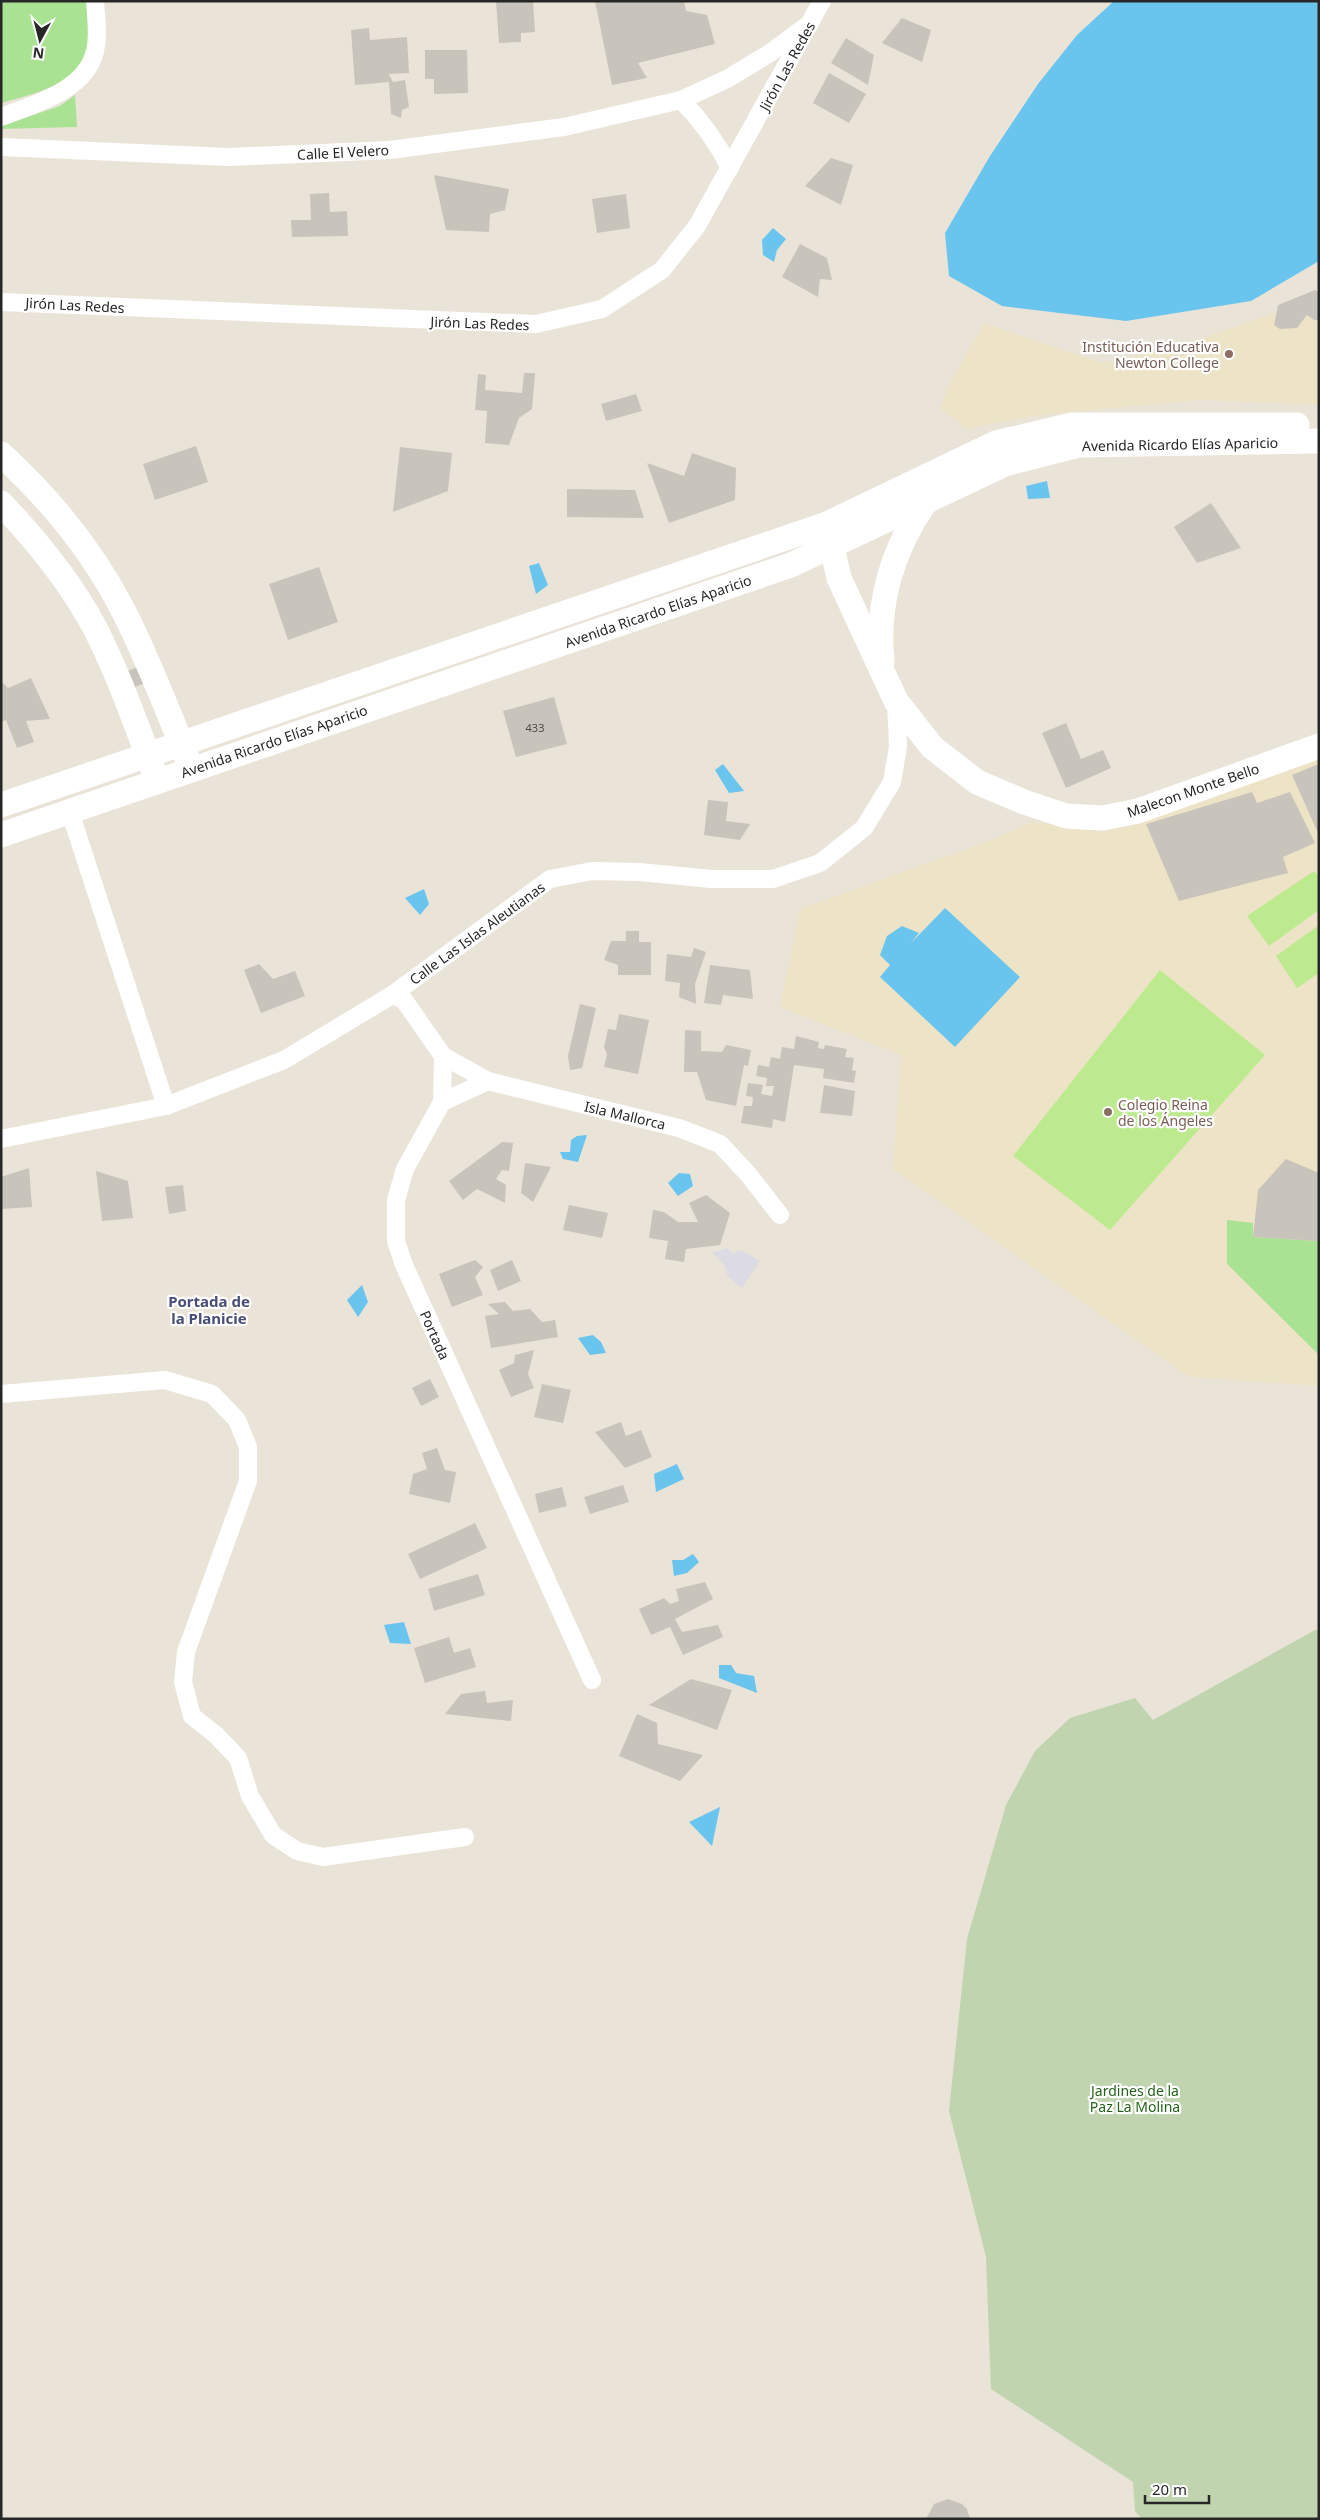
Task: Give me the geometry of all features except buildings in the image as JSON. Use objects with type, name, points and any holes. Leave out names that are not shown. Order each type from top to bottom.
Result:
[{"type":"street","points":[[1,117],[55,95],[73,83],[88,68],[95,52],[97,36],[95,1]]},
{"type":"street","name":"Jirón Las Redes","points":[[1,302],[536,324],[602,309],[662,270],[697,226],[822,1]]},
{"type":"street","name":"Calle El Velero","points":[[1,147],[229,157],[390,150],[564,127],[681,100],[727,79],[763,57],[811,22]]},
{"type":"street","points":[[681,100],[706,128],[730,168]]},
{"type":"street","name":"Avenida Ricardo Elías Aparicio","points":[[1,805],[730,557],[829,535],[859,521],[996,443],[1072,425],[1319,425]]},
{"type":"street","name":"Avenida Ricardo Elías Aparicio","points":[[859,521],[926,501],[1005,464],[1079,445],[1319,441]]},
{"type":"street","points":[[1,488],[9,461]]},
{"type":"street","points":[[9,461],[57,513],[96,565],[114,596],[153,676],[191,770]]},
{"type":"street","name":"Malecon Monte Bello","points":[[883,673],[880,630],[882,603],[899,545],[911,522],[926,501]]},
{"type":"street","points":[[1,503],[41,547],[67,582],[94,627],[122,687],[158,781]]},
{"type":"street","points":[[859,521],[880,546],[892,569]]},
{"type":"street","name":"Avenida Ricardo Elías Aparicio","points":[[1,835],[791,565],[829,535]]},
{"type":"street","name":"Malecon Monte Bello","points":[[829,535],[839,578],[896,701],[932,747],[977,782],[1024,802],[1066,816],[1103,818],[1138,811],[1319,746]]},
{"type":"street","points":[[730,557],[738,583]]},
{"type":"street","points":[[791,565],[808,563],[825,567],[839,578]]},
{"type":"street","name":"Calle Las Islas Aleutianas","points":[[1,1139],[166,1106],[284,1060],[392,995],[550,879],[592,871],[640,872],[711,879],[773,879],[820,864],[864,828],[892,782],[898,747],[896,701]]},
{"type":"street","points":[[70,812],[166,1106]]},
{"type":"street","points":[[392,995],[404,1000],[443,1056]]},
{"type":"street","name":"Isla Mallorca","points":[[443,1056],[488,1080],[679,1128],[720,1144],[748,1174],[780,1215]]},
{"type":"street","name":"Portada","points":[[443,1056],[442,1102],[405,1169],[396,1200],[396,1241],[404,1265],[592,1680]]},
{"type":"street","points":[[442,1102],[488,1080]]},
{"type":"street","points":[[1,1394],[165,1380],[212,1394],[237,1420],[248,1447],[248,1481],[186,1652],[184,1682],[192,1716],[216,1734],[238,1758],[250,1796],[273,1835],[297,1851],[323,1857],[465,1837]]},
{"type":"shaded area","name":"Institución Educativa Newton College","points":[[1319,291],[1319,405],[1200,400],[1039,415],[966,429],[940,408],[949,385],[984,323],[1102,363],[1178,346],[1301,304]]},
{"type":"shaded area","name":"Colegio Reina de los Ángeles","points":[[1319,756],[1319,1386],[1189,1377],[893,1169],[901,1055],[780,1007],[800,909],[986,842],[1032,822],[1101,832]]},
{"type":"shaded area","points":[[727,1248],[732,1253],[741,1250],[760,1261],[742,1288],[728,1276],[724,1264],[712,1253]]},
{"type":"green space","points":[[1,1],[90,1],[92,24],[87,49],[80,63],[71,74],[46,89],[1,103]]},
{"type":"green space","points":[[75,95],[77,127],[1,129],[1,126],[60,106]]},
{"type":"green space","points":[[1314,871],[1319,877],[1319,910],[1269,946],[1247,916]]},
{"type":"green space","points":[[1319,925],[1319,973],[1297,988],[1276,956]]},
{"type":"green space","points":[[1160,970],[1265,1055],[1110,1230],[1013,1156]]},
{"type":"green space","points":[[1227,1220],[1253,1223],[1253,1237],[1319,1241],[1319,1355],[1227,1264]]},
{"type":"green space","name":"Jardines de la Paz La Molina","points":[[1315,1630],[1319,1630],[1319,2519],[1142,2519],[1135,2511],[1133,2482],[991,2389],[986,2257],[949,2111],[967,1939],[1006,1805],[1035,1751],[1070,1718],[1135,1698],[1153,1720]]},
{"type":"water","points":[[1114,1],[1319,1],[1319,261],[1251,301],[1126,321],[1002,306],[949,276],[945,233],[990,156],[1038,84],[1077,35]]},
{"type":"water","points":[[773,228],[786,239],[777,250],[774,262],[763,255],[762,240]]},
{"type":"water","points":[[1047,481],[1050,498],[1028,499],[1026,486]]},
{"type":"water","points":[[539,563],[548,585],[536,594],[529,566]]},
{"type":"water","points":[[723,764],[744,791],[729,793],[715,770]]},
{"type":"water","points":[[424,889],[429,904],[420,915],[405,898]]},
{"type":"water","points":[[945,908],[1020,977],[955,1047],[880,977],[890,965],[880,955],[887,936],[902,926],[919,933],[910,944]]},
{"type":"water","points":[[587,1135],[578,1162],[563,1159],[560,1152],[570,1152],[571,1140],[577,1136]]},
{"type":"water","points":[[679,1173],[690,1174],[693,1186],[678,1196],[668,1183]]},
{"type":"water","points":[[362,1285],[368,1302],[358,1317],[347,1300]]},
{"type":"water","points":[[593,1335],[601,1342],[606,1353],[590,1355],[578,1338]]},
{"type":"water","points":[[677,1464],[684,1479],[656,1492],[654,1474]]},
{"type":"water","points":[[693,1554],[699,1562],[687,1573],[674,1576],[672,1560],[683,1560]]},
{"type":"water","points":[[404,1622],[411,1644],[390,1643],[384,1625]]},
{"type":"water","points":[[719,1665],[731,1665],[736,1673],[754,1676],[757,1693],[719,1678]]},
{"type":"water","points":[[720,1807],[712,1846],[689,1822]]},
{"type":"place","name":"Institución Educativa Newton College","points":[[1229,354]]},
{"type":"place","name":"Colegio Reina de los Ángeles","points":[[1108,1112]]},
{"type":"district","name":"Portada de la Planicie","points":[[209,1310]]}]
